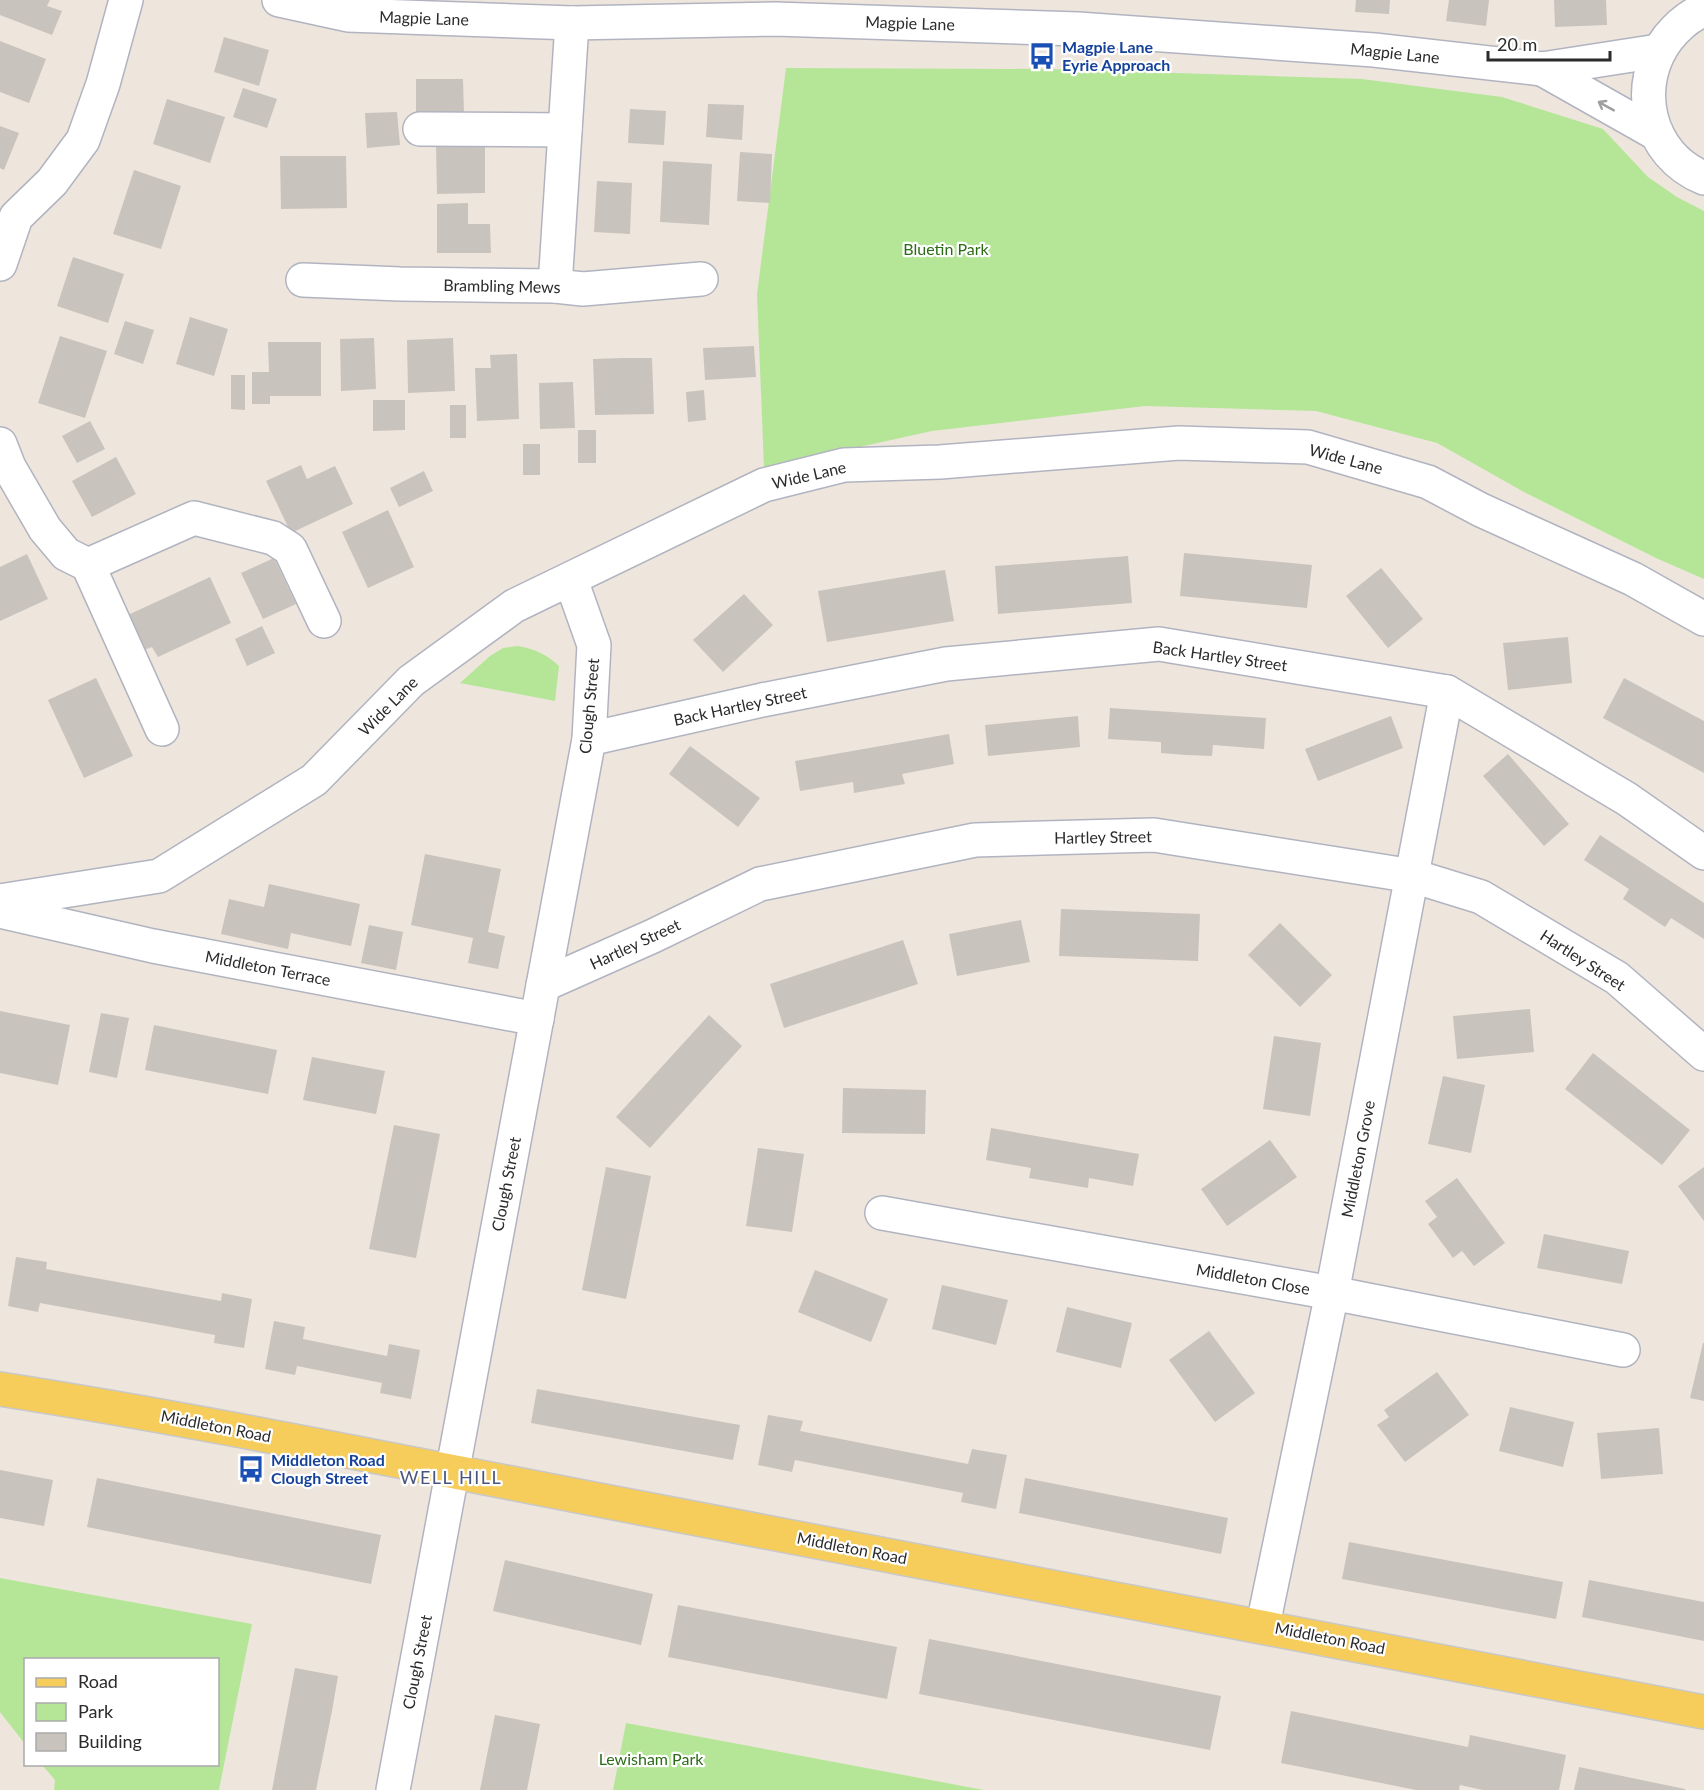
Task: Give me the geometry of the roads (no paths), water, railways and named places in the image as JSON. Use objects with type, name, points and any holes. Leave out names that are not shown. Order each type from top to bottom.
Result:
[{"type":"main road","name":"Middleton Road","points":[[0,1389],[133,1410],[1263,1625],[1704,1712]]},
{"type":"street","points":[[0,264],[8,214],[52,182],[83,140],[103,84],[126,0]]},
{"type":"street","name":"Magpie Lane","points":[[279,0],[348,15],[572,23],[775,19],[1078,29],[1374,50],[1542,69],[1658,51]]},
{"type":"street","points":[[1701,8],[1675,28],[1658,51],[1650,70],[1648,92],[1650,114],[1657,134],[1683,167],[1704,178]]},
{"type":"street","points":[[555,286],[572,23]]},
{"type":"street","name":"Magpie Lane","points":[[1542,69],[1657,134]]},
{"type":"street","points":[[420,129],[565,130]]},
{"type":"street","name":"Brambling Mews","points":[[303,280],[555,286],[583,289],[701,279]]},
{"type":"street","name":"Wide Lane","points":[[0,901],[159,876],[314,780],[411,681],[514,606],[764,485],[844,465],[940,462],[1179,443],[1308,447],[1428,482],[1481,510],[1633,579],[1704,618]]},
{"type":"street","points":[[3,460],[26,493],[45,529],[66,554],[88,565],[162,729]]},
{"type":"street","points":[[88,565],[194,518],[273,538],[290,549],[324,621]]},
{"type":"street","name":"Clough Street","points":[[393,1790],[589,739],[594,645],[571,580]]},
{"type":"street","name":"Back Hartley Street","points":[[589,739],[762,700],[946,664],[1159,644],[1447,692],[1627,799],[1704,853]]},
{"type":"street","name":"Middleton Grove","points":[[1263,1625],[1332,1293],[1447,692]]},
{"type":"street","name":"Hartley Street","points":[[543,985],[653,936],[760,884],[975,840],[1154,835],[1413,876],[1481,897],[1617,978],[1704,1054]]},
{"type":"street","name":"Middleton Terrace","points":[[0,911],[153,946],[537,1019]]},
{"type":"street","name":"Middleton Close","points":[[882,1213],[1332,1293],[1623,1350]]},
{"type":"place","name":"Magpie Lane Eyrie Approach","points":[[1042,56]]},
{"type":"place","name":"Middleton Road Clough Street","points":[[251,1469]]},
{"type":"district","name":"WELL HILL","points":[[451,1478]]},
{"type":"park label","name":"Bluetin Park","points":[[946,249]]},
{"type":"park label","name":"Lewisham Park","points":[[651,1759]]}]
